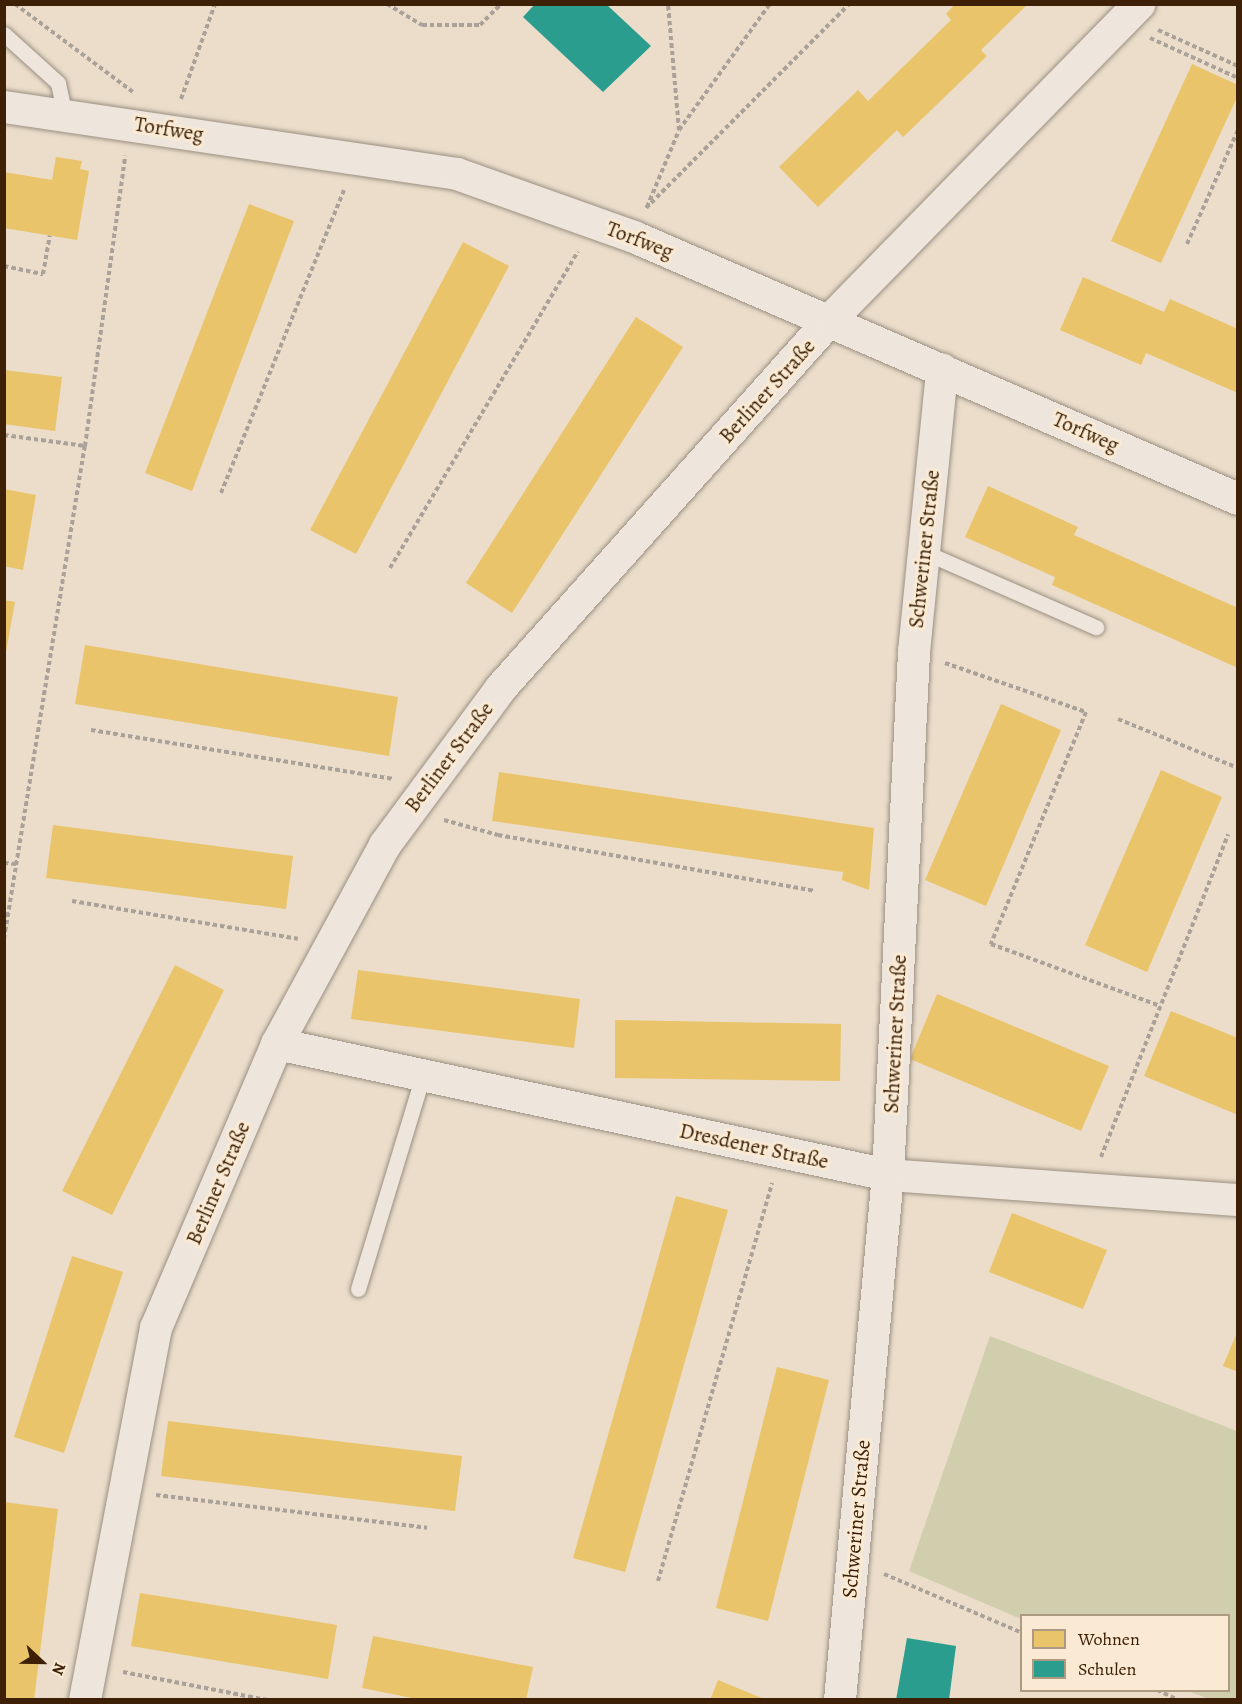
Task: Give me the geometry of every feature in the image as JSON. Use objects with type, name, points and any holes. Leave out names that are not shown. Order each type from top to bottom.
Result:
[{"type":"street","name":"Berliner Straße","points":[[85,1700],[156,1328],[277,1044],[331,945],[417,797],[501,688],[831,319],[1129,15]]},
{"type":"street","name":"Torfweg","points":[[4,107],[64,112],[136,111],[176,130],[457,174],[595,223],[640,223],[831,319],[1238,499]]},
{"type":"street","name":"Schweriner Straße","points":[[840,1700],[888,1175],[914,652],[942,369]]},
{"type":"street","name":"Dresdener Straße","points":[[277,1044],[888,1175],[1238,1200]]},
{"type":"lane","points":[[4,34],[58,83],[64,112]]},
{"type":"lane","points":[[924,552],[1096,627]]},
{"type":"lane","points":[[358,1288],[423,1075]]},
{"type":"path","points":[[4,939],[85,446],[136,111],[15,4]]},
{"type":"path","points":[[176,130],[215,4]]},
{"type":"path","points":[[387,4],[422,25],[480,25],[501,4]]},
{"type":"path","points":[[668,4],[679,130]]},
{"type":"path","points":[[640,223],[679,130],[770,4]]},
{"type":"path","points":[[640,223],[849,4]]},
{"type":"path","points":[[1129,15],[1238,66]]},
{"type":"path","points":[[1129,15],[1238,78]]},
{"type":"path","points":[[1187,244],[1238,130]]},
{"type":"path","points":[[221,493],[357,159]]},
{"type":"path","points":[[390,568],[595,223]]},
{"type":"path","points":[[4,266],[43,274],[50,236]]},
{"type":"path","points":[[4,435],[85,446]]},
{"type":"path","points":[[914,652],[1086,712],[990,944],[1160,1006]]},
{"type":"path","points":[[1118,719],[1238,768]]},
{"type":"path","points":[[91,730],[417,797],[498,835],[814,891]]},
{"type":"path","points":[[1088,1190],[1228,834]]},
{"type":"path","points":[[4,863],[17,864]]},
{"type":"path","points":[[72,901],[331,945]]},
{"type":"path","points":[[658,1581],[781,1152]]},
{"type":"path","points":[[125,1491],[427,1528]]},
{"type":"path","points":[[853,1561],[1020,1632]]},
{"type":"path","points":[[92,1666],[267,1700]]},
{"type":"path","points":[[1161,1692],[1178,1700]]},
{"type":"shaded area","points":[[990,1336],[1237,1431],[1237,1699],[1209,1699],[1191,1692],[1230,1692],[1230,1614],[1020,1614],[1020,1619],[909,1571]]},
{"type":"building: Wohnen","points":[[955,4],[1028,4],[981,50],[987,56],[924,117],[903,137],[897,130],[818,207],[779,167],[858,90],[868,101],[951,20],[946,14]]},
{"type":"building: Wohnen","points":[[1192,64],[1238,85],[1238,95],[1161,263],[1111,241]]},
{"type":"building: Wohnen","points":[[56,157],[82,161],[80,169],[89,171],[77,240],[4,228],[4,172],[52,180]]},
{"type":"building: Wohnen","points":[[249,204],[294,221],[192,491],[145,473]]},
{"type":"building: Wohnen","points":[[463,242],[509,266],[356,554],[310,530]]},
{"type":"building: Wohnen","points":[[1083,277],[1164,312],[1170,299],[1238,329],[1238,393],[1146,353],[1141,365],[1060,330]]},
{"type":"building: Wohnen","points":[[636,317],[683,347],[512,613],[466,583]]},
{"type":"building: Wohnen","points":[[4,370],[62,377],[55,431],[4,424]]},
{"type":"building: Wohnen","points":[[988,486],[1078,527],[1074,535],[1238,608],[1238,668],[1052,585],[1055,577],[965,537]]},
{"type":"building: Wohnen","points":[[4,489],[36,495],[23,570],[4,566]]},
{"type":"building: Wohnen","points":[[4,600],[15,602],[6,652],[4,652]]},
{"type":"building: Wohnen","points":[[85,645],[398,697],[389,756],[75,704]]},
{"type":"building: Wohnen","points":[[1001,704],[1061,730],[986,906],[925,880]]},
{"type":"building: Wohnen","points":[[1161,770],[1222,797],[1147,972],[1085,945]]},
{"type":"building: Wohnen","points":[[499,772],[874,828],[869,890],[842,880],[843,872],[492,821]]},
{"type":"building: Wohnen","points":[[53,825],[293,856],[286,909],[46,878]]},
{"type":"building: Wohnen","points":[[175,965],[224,990],[112,1215],[62,1191]]},
{"type":"building: Wohnen","points":[[358,970],[580,999],[574,1048],[351,1019]]},
{"type":"building: Wohnen","points":[[937,994],[1109,1066],[1081,1131],[910,1059]]},
{"type":"building: Wohnen","points":[[1171,1011],[1238,1038],[1238,1115],[1144,1076]]},
{"type":"building: Wohnen","points":[[615,1020],[841,1024],[840,1081],[615,1078]]},
{"type":"building: Wohnen","points":[[676,1196],[728,1210],[625,1572],[573,1558]]},
{"type":"building: Wohnen","points":[[1012,1213],[1107,1250],[1083,1309],[989,1272]]},
{"type":"building: Wohnen","points":[[72,1256],[123,1272],[64,1453],[14,1437]]},
{"type":"building: Wohnen","points":[[1238,1330],[1238,1372],[1223,1366]]},
{"type":"building: Wohnen","points":[[777,1367],[829,1380],[768,1621],[716,1608]]},
{"type":"building: Wohnen","points":[[168,1421],[462,1456],[455,1511],[161,1476]]},
{"type":"building: Wohnen","points":[[4,1502],[58,1509],[34,1700],[4,1699]]},
{"type":"building: Wohnen","points":[[140,1593],[337,1625],[328,1679],[131,1646]]},
{"type":"building: Wohnen","points":[[373,1636],[533,1667],[526,1700],[422,1700],[362,1688]]},
{"type":"building: Wohnen","points":[[718,1680],[764,1699],[764,1700],[710,1700]]},
{"type":"building: Schulen","points":[[535,4],[606,4],[651,46],[603,92],[523,17]]},
{"type":"building: Schulen","points":[[907,1638],[956,1646],[949,1700],[896,1700]]}]
